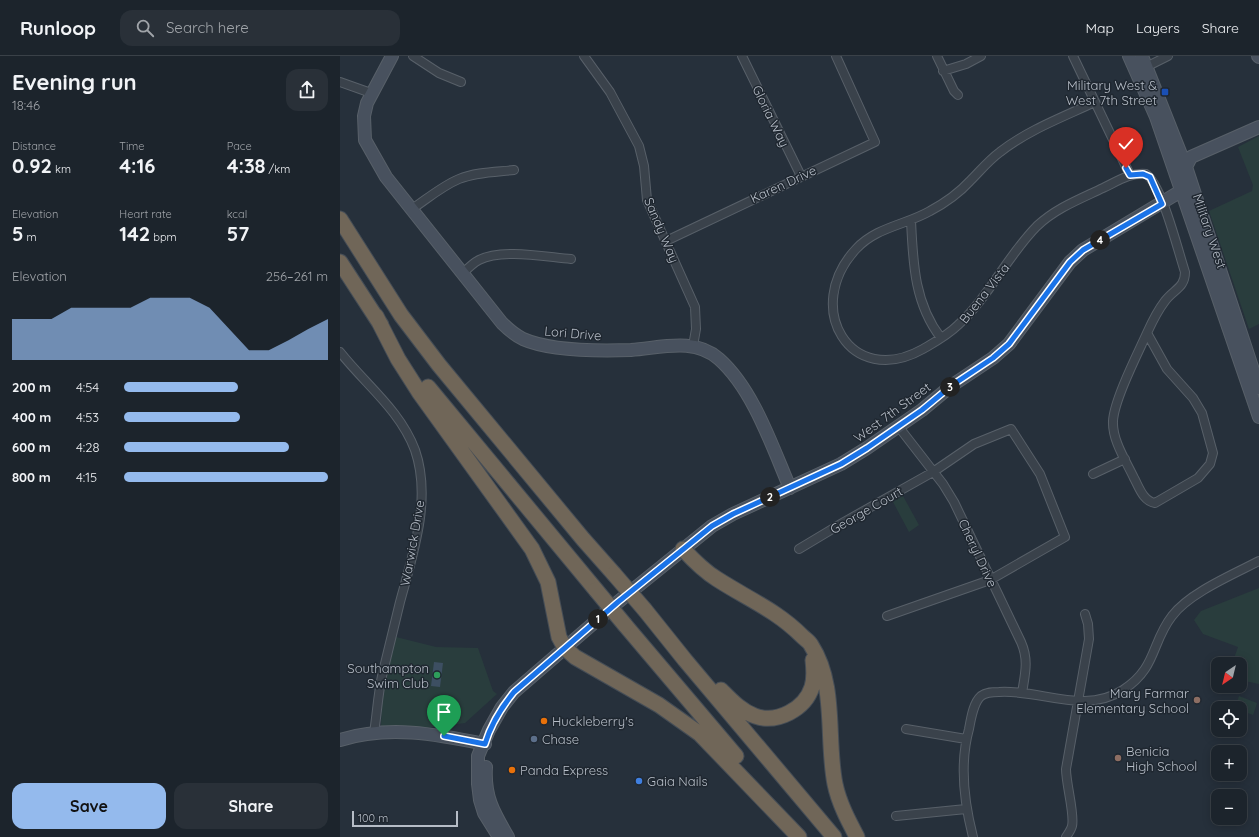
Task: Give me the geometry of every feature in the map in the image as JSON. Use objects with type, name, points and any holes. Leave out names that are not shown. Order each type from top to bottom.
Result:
[{"type":"highway","points":[[340,219],[401,315],[439,365],[578,534],[645,610],[677,648],[685,660],[834,837]]},
{"type":"highway","points":[[340,262],[376,316],[433,395],[804,837]]},
{"type":"highway","points":[[376,316],[398,359],[419,392],[532,548],[548,582],[559,637],[565,648],[575,656],[659,705],[700,734],[799,837]]},
{"type":"highway","points":[[683,549],[704,570],[778,614],[792,625],[810,643],[818,657],[823,673],[835,784],[841,804],[857,837]]},
{"type":"highway","points":[[677,648],[689,656],[713,682],[744,711],[756,717],[768,718],[779,717],[796,708],[806,699],[812,688],[814,677],[812,658],[803,637]]},
{"type":"street","name":"Lori Drive","points":[[392,56],[367,103],[364,116],[365,140],[376,162],[462,274],[502,323],[513,333],[534,343],[594,350],[693,346],[704,349],[718,358],[736,378],[760,421],[790,488]]},
{"type":"street","points":[[413,56],[439,73],[461,82]]},
{"type":"street","name":"Sandy Way","points":[[584,56],[610,92],[639,146],[644,166],[647,200],[695,307],[696,329],[693,346]]},
{"type":"street","name":"Gloria Way","points":[[742,56],[800,176]]},
{"type":"street","name":"Karen Drive","points":[[666,241],[800,176],[875,142],[836,56]]},
{"type":"street","points":[[937,56],[943,71],[954,91],[958,95]]},
{"type":"street","points":[[943,71],[966,64],[981,56]]},
{"type":"street","points":[[1074,56],[1130,175],[1143,174],[1150,177],[1162,204],[1185,272],[1185,280],[1182,286],[1166,299],[1147,333],[1115,410],[1113,422],[1114,434],[1144,496],[1150,502],[1155,503],[1198,478],[1210,464],[1214,454],[1202,413],[1193,398],[1167,369],[1147,333]]},
{"type":"street","name":"Military West","points":[[1129,56],[1142,65],[1186,167],[1259,388]]},
{"type":"street","points":[[1142,65],[1168,56]]},
{"type":"street","name":"Military West","points":[[1142,65],[1156,117],[1259,417]]},
{"type":"street","points":[[340,82],[371,93]]},
{"type":"street","name":"Buena Vista","points":[[1095,102],[1011,144],[988,161],[961,191],[929,212],[876,233],[856,249],[844,267],[835,285],[832,305],[833,317],[840,332],[850,346],[860,353],[882,361],[903,358],[941,338],[965,318],[1032,231],[1044,220],[1072,202],[1130,175]]},
{"type":"street","points":[[1181,191],[1186,167],[1191,157],[1259,127]]},
{"type":"street","points":[[412,209],[440,189],[459,179],[473,175],[514,170]]},
{"type":"street","name":"West 7th Street","points":[[499,837],[484,812],[478,784],[478,756],[485,744],[489,730],[502,707],[514,692],[618,602],[712,526],[733,514],[841,464],[922,410],[951,386],[993,358],[1009,344],[1070,262],[1083,250],[1162,204],[1181,191]]},
{"type":"street","points":[[911,220],[912,259],[918,289],[929,318],[941,338]]},
{"type":"street","points":[[462,274],[478,260],[492,256],[510,254],[571,259]]},
{"type":"street","name":"Warwick Drive","points":[[340,352],[389,405],[401,422],[415,450],[422,479],[421,508],[415,545],[382,677],[374,733]]},
{"type":"street","name":"Cheryl Drive","points":[[898,426],[954,502],[1026,656],[1022,693]]},
{"type":"street","name":"George Court","points":[[799,549],[933,472],[974,444],[1011,429],[1040,474],[1065,536],[990,580]]},
{"type":"street","points":[[1093,474],[1125,459]]},
{"type":"street","points":[[973,837],[966,809],[963,774],[966,739],[974,709],[977,701],[982,695],[996,692],[1022,693],[1070,701],[1098,701],[1108,698],[1131,685],[1148,666],[1165,626],[1180,608],[1216,584],[1259,561]]},
{"type":"street","points":[[887,616],[990,580]]},
{"type":"street","points":[[1066,837],[1072,826],[1072,820],[1066,783],[1066,769],[1089,639],[1088,624],[1085,614]]},
{"type":"street","points":[[906,729],[966,739]]},
{"type":"street","points":[[340,740],[374,733],[417,732],[485,744],[487,756],[486,778],[489,798],[493,812],[508,837]]},
{"type":"street","points":[[896,816],[966,809]]},
{"type":"green space","points":[[1259,136],[1259,324],[1249,329],[1209,211],[1252,191],[1253,185],[1238,147]]},
{"type":"green space","points":[[903,496],[919,525],[909,532],[893,502]]},
{"type":"green space","points":[[1259,588],[1259,684],[1247,681],[1247,657],[1234,657],[1238,647],[1203,634],[1194,620],[1201,611]]},
{"type":"green space","points":[[396,637],[436,647],[478,648],[493,691],[497,694],[465,723],[425,728],[381,727],[382,696]]},
{"type":"green space","points":[[1239,696],[1257,703],[1253,715],[1247,713],[1247,701],[1237,701]]},
{"type":"water","name":"Southampton Swim Club","points":[[434,662],[443,663],[440,687],[431,686]]},
{"type":"place","name":"Military West & West 7th Street","points":[[1165,92]]},
{"type":"place","name":"Southampton Swim Club","points":[[437,675]]},
{"type":"place","name":"Mary Farmar Elementary School","points":[[1197,700]]},
{"type":"place","name":"Huckleberry's","points":[[544,721]]},
{"type":"place","name":"Chase","points":[[534,739]]},
{"type":"place","name":"Benicia High School","points":[[1118,758]]},
{"type":"place","name":"Panda Express","points":[[512,770]]},
{"type":"place","name":"Gaia Nails","points":[[639,781]]},
{"type":"route","points":[[444,736],[485,744],[489,730],[502,707],[514,692],[618,602],[712,526],[733,514],[841,464],[922,410],[951,386],[993,358],[1009,344],[1070,262],[1083,250],[1162,204],[1150,177],[1146,174],[1130,175],[1126,168]]}]
